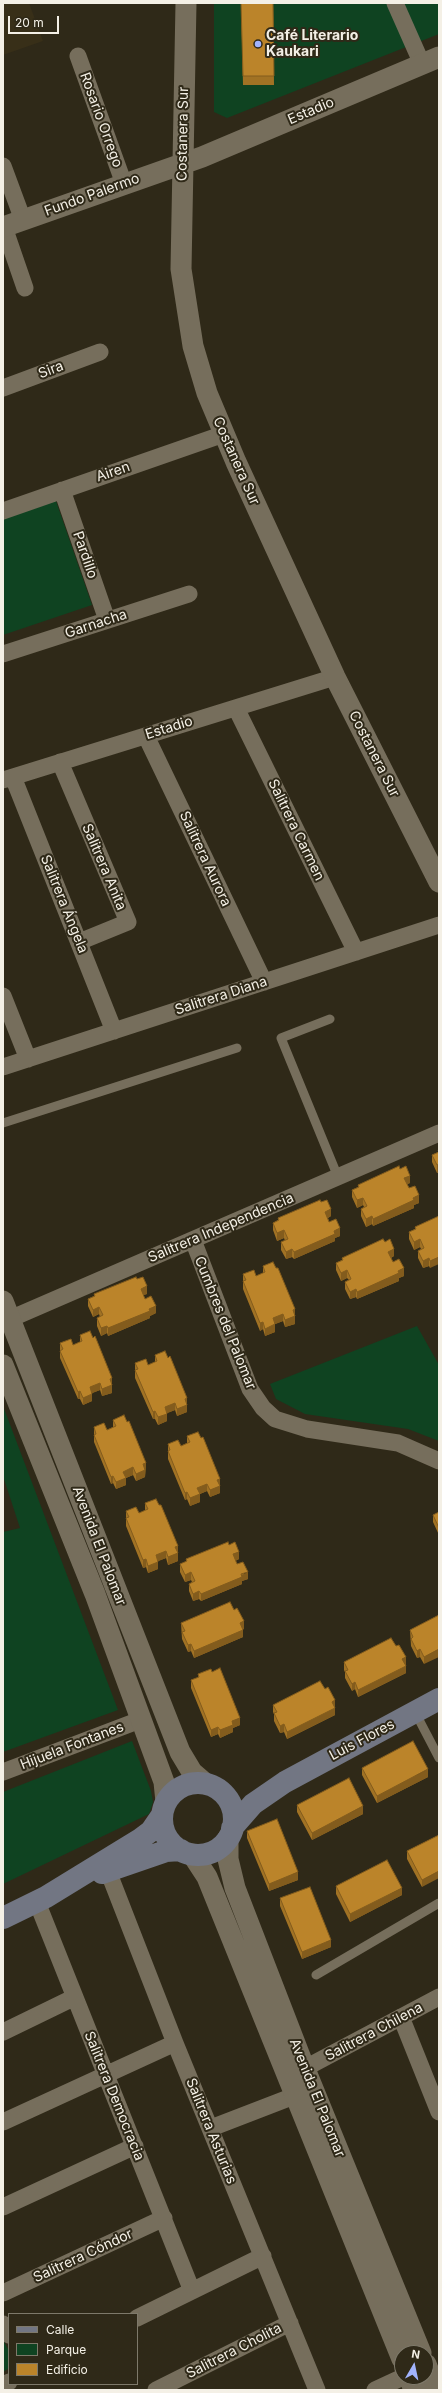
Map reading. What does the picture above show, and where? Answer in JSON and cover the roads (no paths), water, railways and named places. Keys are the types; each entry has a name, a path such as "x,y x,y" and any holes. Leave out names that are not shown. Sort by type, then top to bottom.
{"main road":[{"name":"Luis Flores","path":"230,1833 253,1804 285,1782 439,1699"},
{"name":"Luis Flores","path":"213,1788 235,1796 247,1794 285,1782"},
{"path":"3,1918 108,1871 166,1851 210,1852 220,1847 230,1833 233,1816 231,1806 213,1788 194,1783 183,1786 173,1793 150,1831 139,1840 42,1900"},
{"path":"164,1808 162,1826 167,1838 187,1852"}],"street":[{"name":"Costanera Sur","path":"186,3 181,269 184,301 193,346 207,393 224,434 335,677 439,882"},
{"path":"396,3 431,61"},
{"name":"Rosario Orrego","path":"78,56 124,184"},
{"name":"Estadio","path":"182,164 431,61"},
{"name":"Fundo Palermo","path":"10,225 182,164"},
{"path":"3,166 10,225 25,288"},
{"name":"Sira","path":"3,388 100,352"},
{"name":"Airen","path":"3,511 224,434"},
{"name":"Pardillo","path":"62,490 107,620"},
{"name":"Garnacha","path":"3,654 189,594"},
{"name":"Estadio","path":"8,778 335,677"},
{"name":"Salitrera Carmen","path":"236,708 356,952"},
{"name":"Salitrera Aurora","path":"146,736 264,982"},
{"name":"Salitrera Anita","path":"60,762 128,922 79,942"},
{"name":"Salitrera Ángela","path":"8,778 79,942 114,1031"},
{"name":"Salitrera Diana","path":"3,1067 439,925"},
{"path":"3,996 28,1059"},
{"name":"Salitrera Independencia","path":"5,1314 193,1240 439,1133"},
{"name":"Cumbres del Palomar","path":"193,1240 250,1389 267,1412 275,1419 307,1429 398,1443 439,1461"},
{"name":"Avenida El Palomar","path":"5,1314 180,1752 192,1772 213,1788"},
{"name":"Avenida El Palomar","path":"3,1365 95,1594 164,1782 164,1808"},
{"name":"Hijuela Fontanes","path":"3,1772 140,1720"},
{"name":"Avenida El Palomar","path":"230,1833 230,1874 295,2081 397,2345"},
{"name":"Avenida El Palomar","path":"187,1852 207,1877 295,2081 417,2345"},
{"name":"Salitrera Asturias","path":"108,1871 175,2043 317,2390"},
{"name":"Salitrera Democracia","path":"42,1900 73,1998 135,2146 192,2291"},
{"name":"Salitrera Chilena","path":"211,2128 295,2081 401,2017 439,1997"},
{"path":"3,2032 73,1998"},
{"path":"401,2017 439,2112"},
{"path":"3,2122 175,2043"},
{"path":"3,2207 135,2146"},
{"name":"Salitrera Cóndor","path":"3,2293 164,2218"},
{"path":"138,2318 263,2256"},
{"name":"Salitrera Cholita","path":"156,2390 290,2323"},
{"path":"3,2324 8,2334"},
{"path":"375,2390 394,2381"}],"lane":[{"path":"330,1019 281,1038 338,1177"},
{"path":"3,1123 237,1048"},
{"path":"415,1712 439,1758"},
{"path":"316,1975 439,1902"}],"place":[{"name":"Café Literario Kaukari","path":"258,44"}]}
